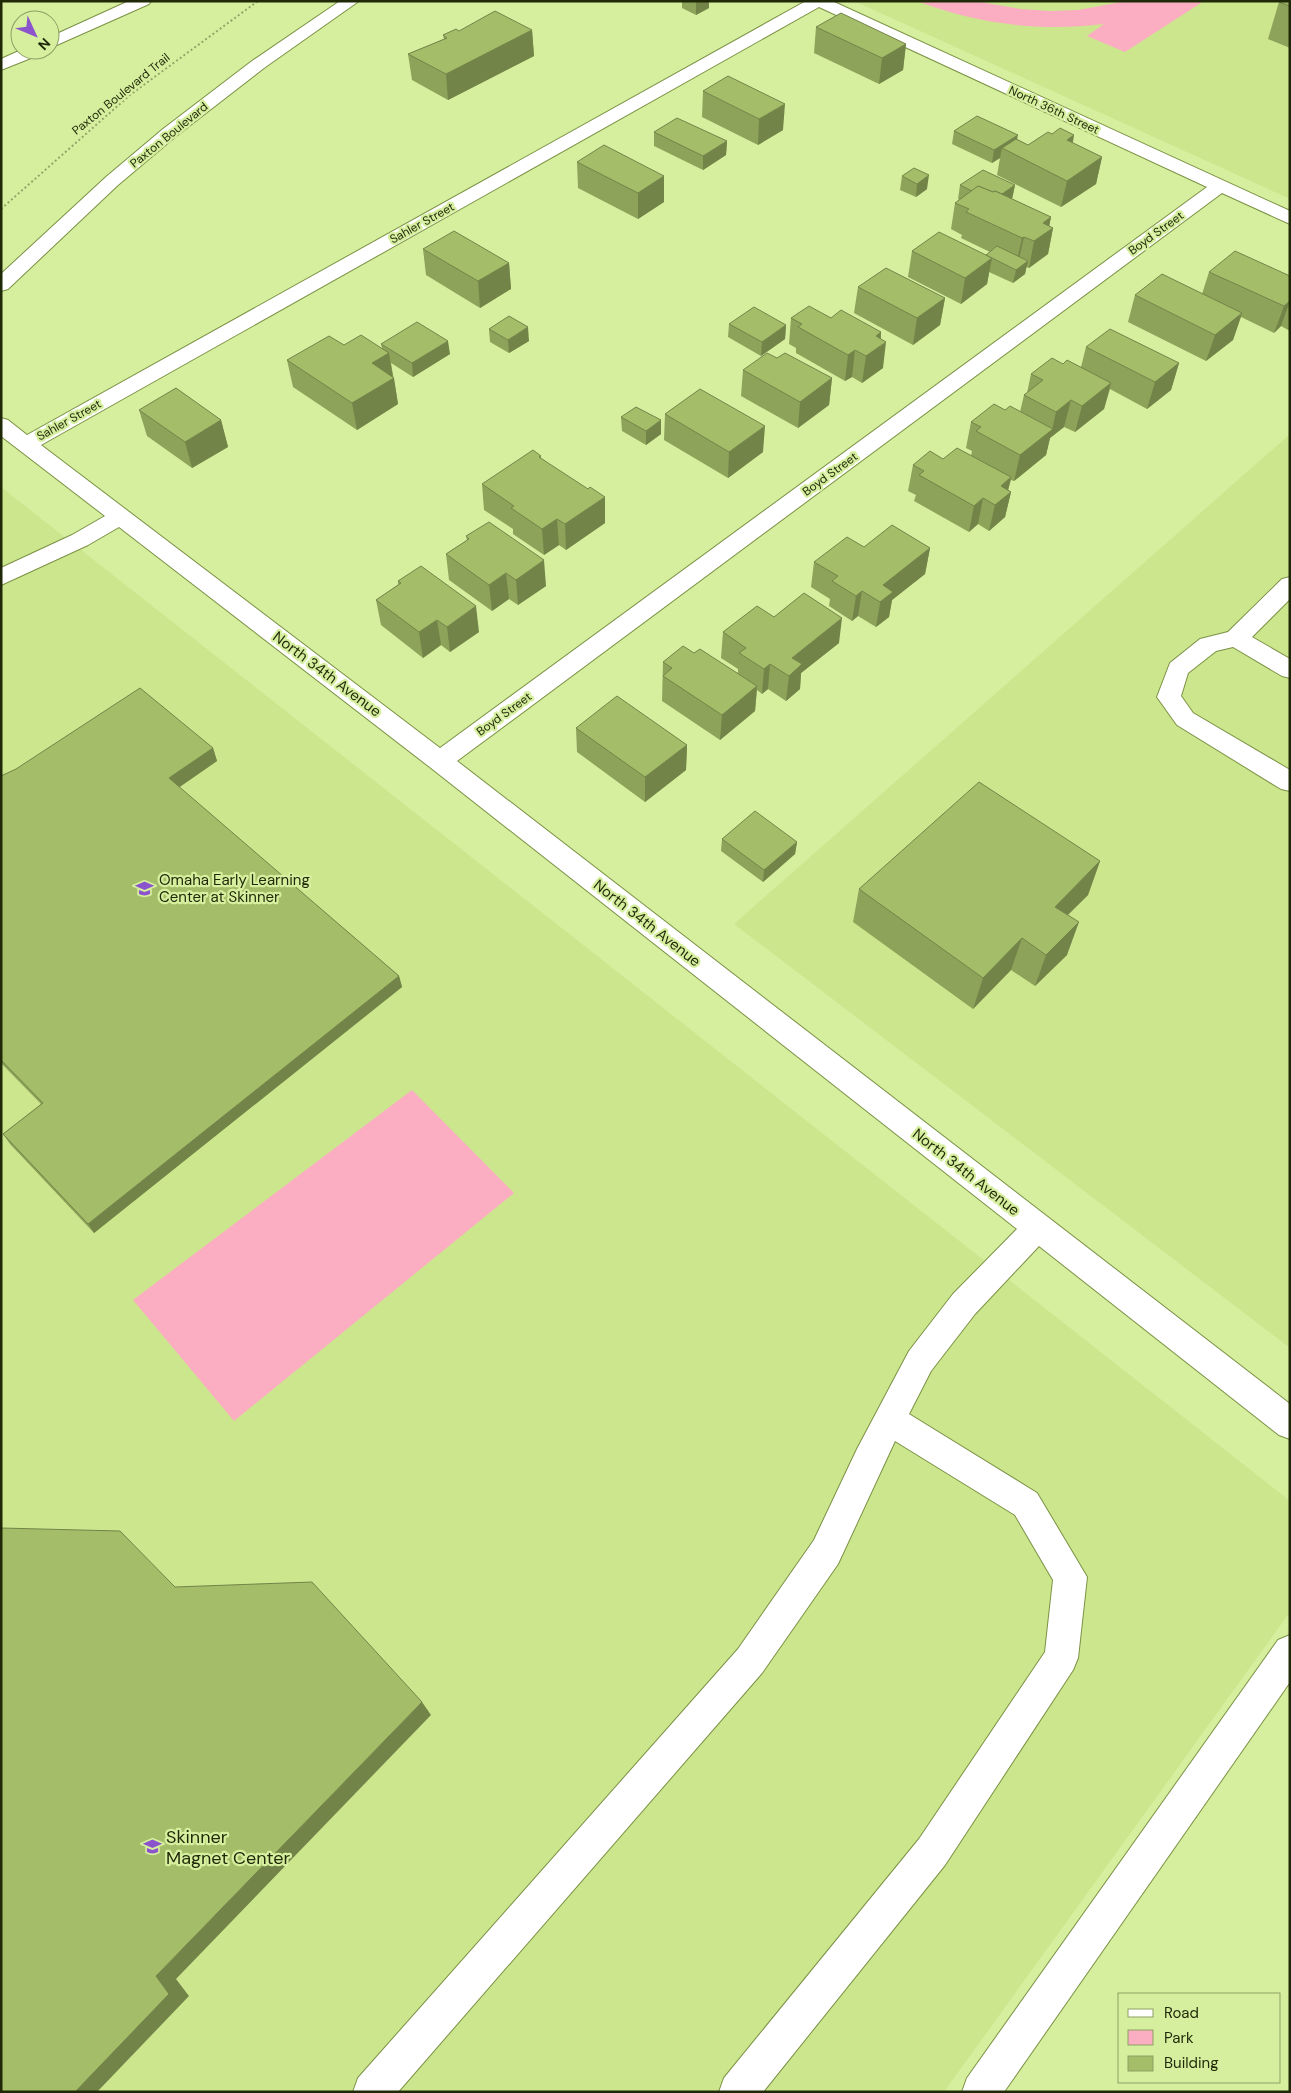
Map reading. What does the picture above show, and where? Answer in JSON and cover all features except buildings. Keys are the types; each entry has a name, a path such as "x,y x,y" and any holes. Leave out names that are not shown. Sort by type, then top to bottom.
{"street":[{"path":"60,38 143,1"},
{"name":"Paxton Boulevard","path":"1,285 112,182 189,118 262,63 351,1"},
{"name":"North 36th Street","path":"818,1 1290,218"},
{"name":"Sahler Street","path":"27,444 818,1"},
{"name":"Boyd Street","path":"440,761 1220,186"},
{"name":"North 34th Avenue","path":"1,425 440,761 1290,1424"},
{"path":"1,577 80,540 121,516"},
{"path":"1290,585 1236,638 1208,645 1178,669 1169,697 1185,719 1290,782"},
{"path":"1236,638 1290,670"},
{"path":"384,2087 750,1661 826,1552 868,1460 920,1361 964,1304 1037,1228"},
{"path":"738,2092 932,1852 1061,1658 1070,1577 1026,1504 890,1419"},
{"path":"981,2092 1290,1652"}],"path":[{"name":"Paxton Boulevard Trail","path":"1,209 130,95 258,1"}],"shaded area":[{"path":"854,1 1290,1 1290,199"},
{"path":"1290,434 1290,1348 734,924"},
{"path":"1,487 1290,1501 1290,1612 944,2092 1,2092"}],"green space":[{"path":"917,1 975,1 1021,9 1050,11 1078,10 1127,1 1204,1 1125,52 1087,36 1104,24 1056,27 1009,24 962,15"},
{"path":"412,1090 514,1193 234,1421 133,1300"}],"place":[{"name":"Omaha Early Learning Center at Skinner","path":"145,889"},
{"name":"Skinner Magnet Center","path":"152,1847"}]}
